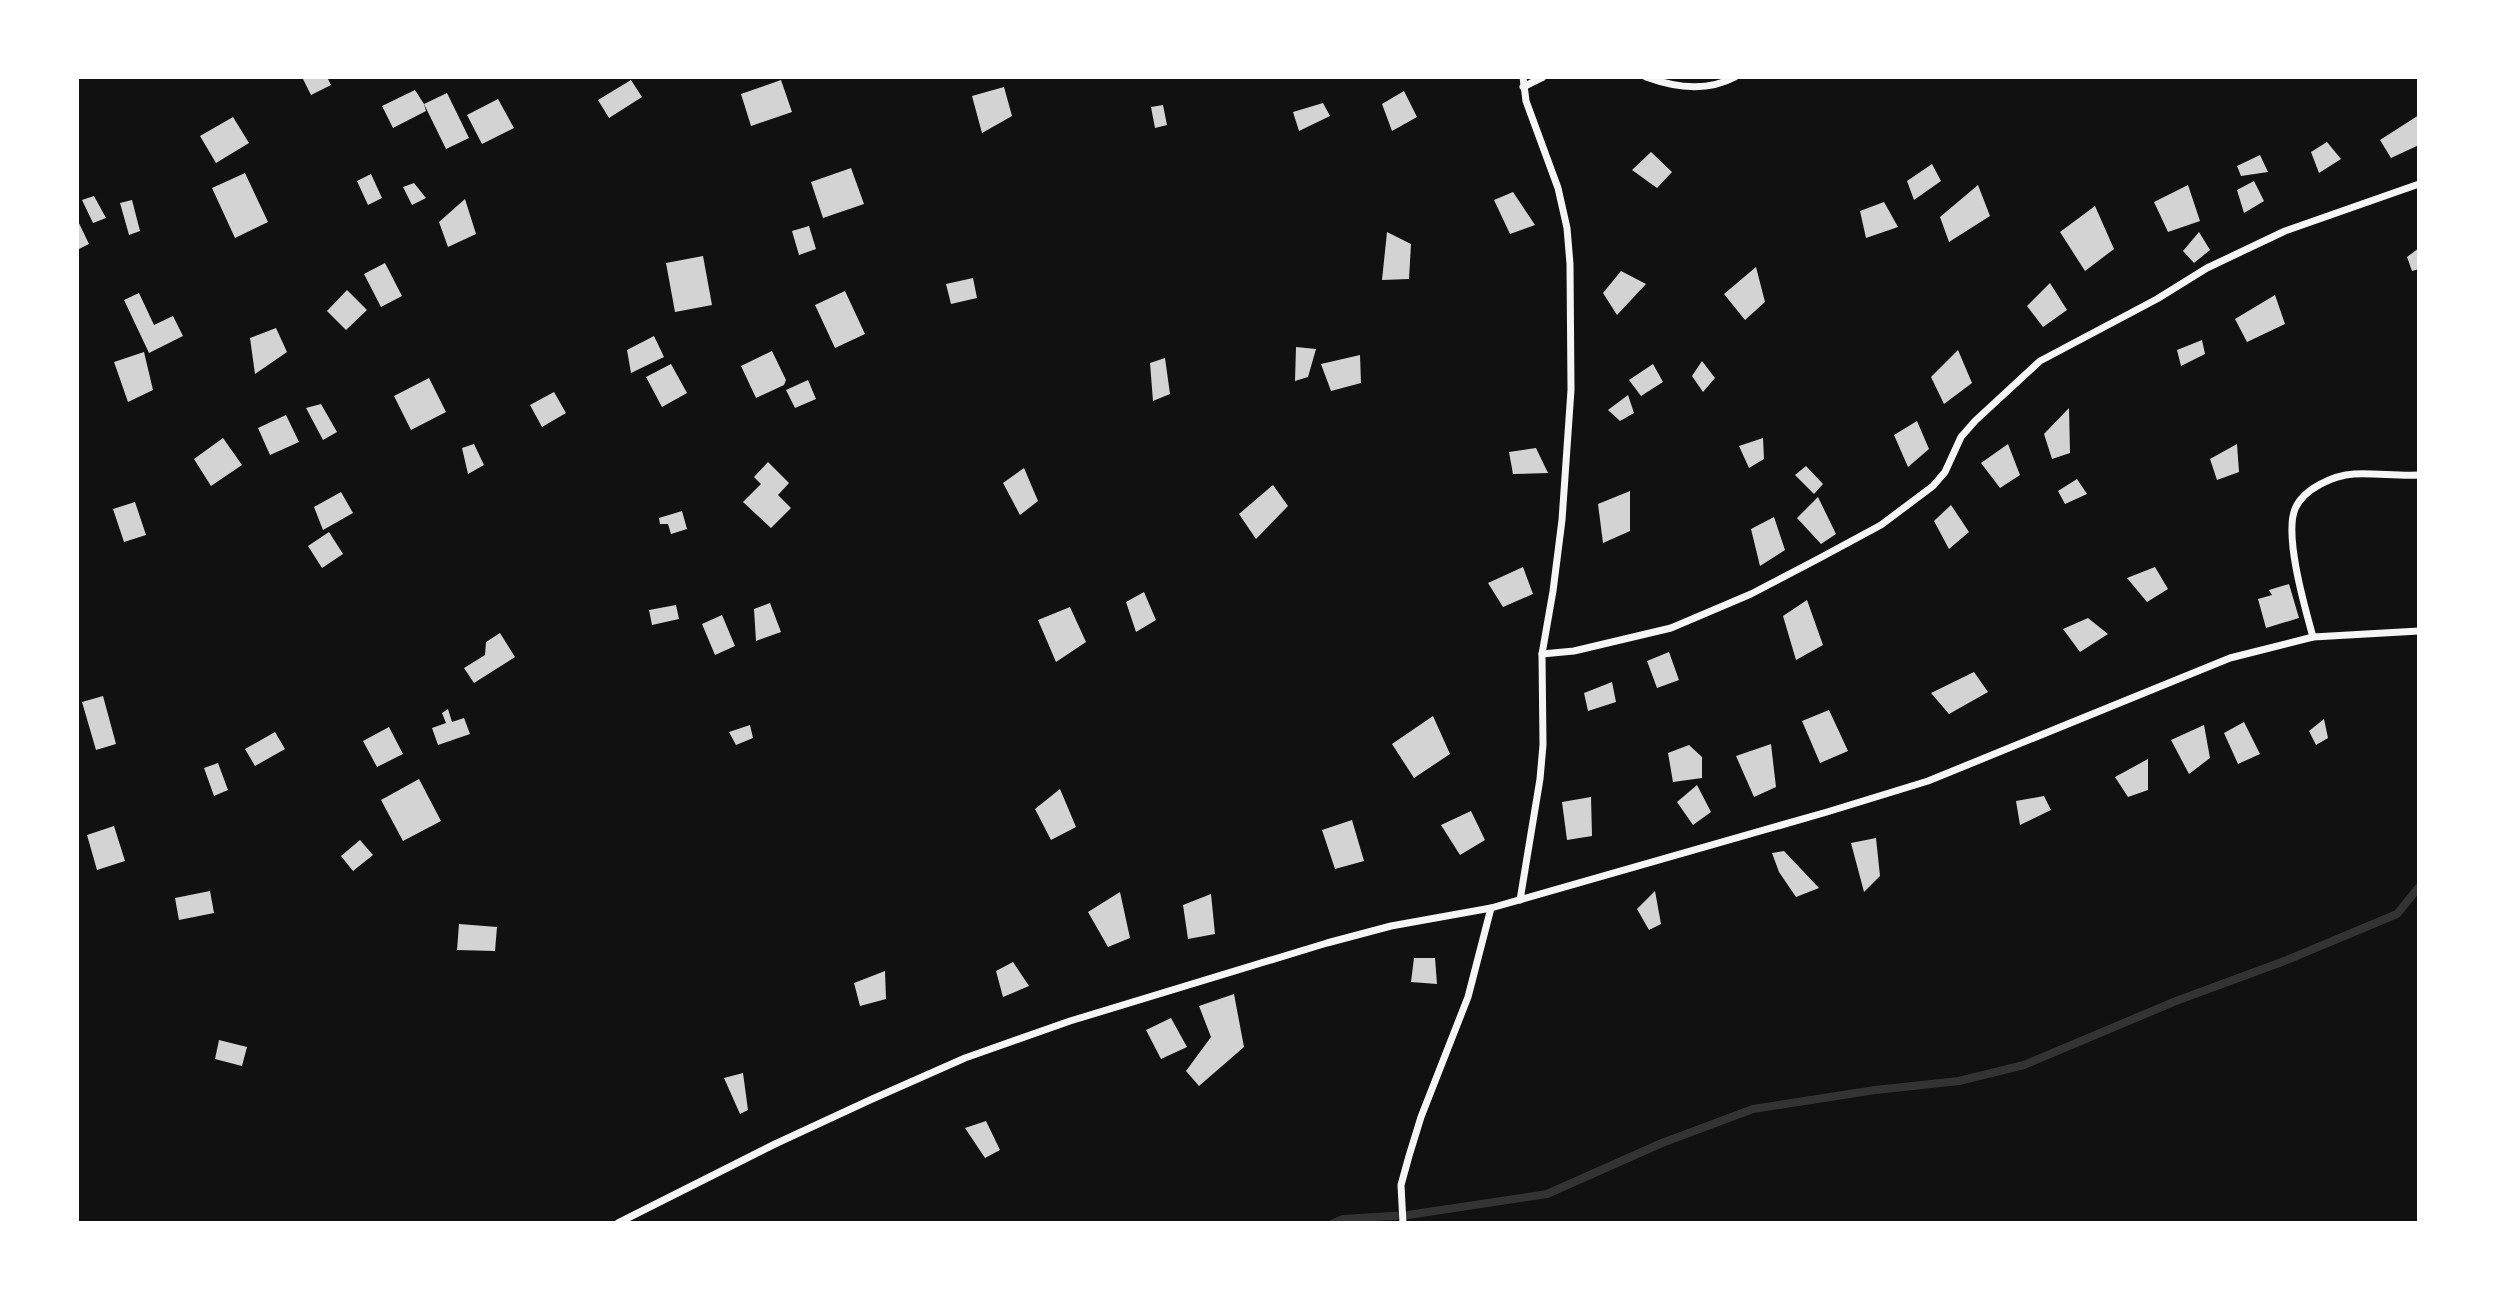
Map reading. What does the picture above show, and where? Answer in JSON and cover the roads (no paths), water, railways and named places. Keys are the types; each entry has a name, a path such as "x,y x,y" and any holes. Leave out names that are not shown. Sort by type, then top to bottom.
{"street":[{"path":"1520,900 1540,779 1542,654 1553,591 1567,463 1571,390 1570,264 1567,228 1558,188 1523,87 1523,77"},
{"path":"1523,87 1544,77"},
{"path":"1646,77 1688,87 1710,87 1735,77"},
{"path":"1542,654 1574,650 1671,628 1751,594 1881,525 1933,486 1945,472 1961,437 2040,361 2157,299 2207,268 2284,231 2419,184"},
{"path":"2313,637 2293,546 2295,507 2309,492 2325,481 2353,474 2419,475"},
{"path":"618,1223 775,1144 965,1058 1070,1021 1327,943 1391,926 1492,908 1928,781 2230,658 2313,637 2419,631"},
{"path":"1403,1223 1401,1185 1421,1117 1468,997 1492,908"}],"waterway":[{"path":"1334,1223 1343,1219 1408,1215 1547,1194 1662,1143 1753,1109 1875,1090 1959,1081 2024,1065 2176,1001 2287,960 2397,914 2419,887"}]}
